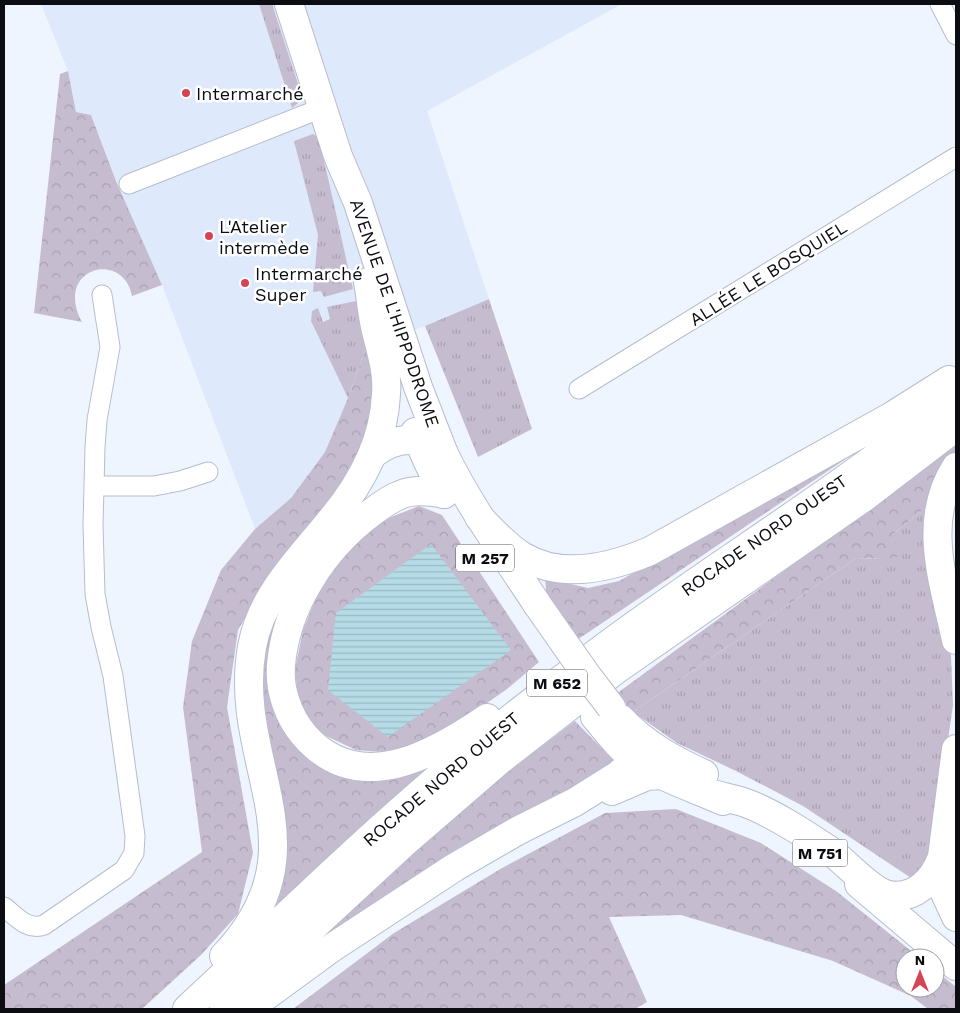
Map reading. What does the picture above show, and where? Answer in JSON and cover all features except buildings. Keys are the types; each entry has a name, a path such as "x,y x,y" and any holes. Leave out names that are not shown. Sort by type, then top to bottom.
{"main road":[{"name":"M 257","path":"289,4 338,156"},
{"name":"AVENUE DE L'HIPPODROME","path":"338,156 368,282 418,440 457,517 532,613 603,712 614,740 634,758 661,775 748,812 782,829 820,853 956,966"},
{"name":"AVENUE DE L'HIPPODROME","path":"338,156 358,203 418,387 444,454 458,483 532,613"},
{"path":"170,1009 230,949 248,926 263,900 271,873 273,836 270,807 250,712 248,681 252,643 259,620 272,593 286,573 343,505 360,480 373,454 383,417 387,385 385,364 374,322 368,282"},
{"path":"479,517 514,550 531,561 542,565 577,570 618,563 658,546 899,412 956,376"},
{"name":"ROCADE NORD OUEST","path":"187,1009 424,790 488,737 594,654 814,502 900,439 956,394"},
{"name":"ROCADE NORD OUEST","path":"224,1009 410,837 500,760 617,670 863,498 956,427"},
{"path":"373,454 395,441 418,440 430,444 444,454"},
{"path":"956,467 941,499 937,534 940,564 956,640"},
{"path":"444,494 429,491 409,492 400,494 380,506 352,528 338,542 308,585 286,637 281,676 282,688 289,711 295,723 308,740 328,755 348,764 381,766 408,761 422,756 458,737 524,694 594,654"},
{"name":"AVENUE DE L'HIPPODROME","path":"603,712 671,758 755,796 806,822 840,845 956,942"},
{"path":"248,1009 333,947 455,867 519,830 575,802 618,775 630,765 636,753 632,730"},
{"path":"956,749 942,857 944,891 956,917"},
{"path":"575,802 605,794 647,776 661,775"},
{"path":"702,791 744,802 770,815 831,852 880,892 888,895 908,895 926,884 938,868 942,857"}],"street":[{"path":"940,4 956,35"},
{"path":"129,184 322,108"},
{"name":"ALLÉE LE BOSQUIEL","path":"579,389 956,157"},
{"path":"4,907 28,926 36,927 47,923 119,874 129,864 134,853 135,836 113,676 97,606 93,525 95,447 110,346 102,295"},
{"path":"94,486 154,486 208,472"}],"shaded area":[{"path":"41,4 622,4 427,111 489,299 425,326 366,347 348,398 325,452 291,498 255,529 162,285 116,181 91,115 76,112 68,71"},
{"path":"431,544 511,650 388,737 328,690 336,613"}],"green space":[{"path":"259,4 272,4 303,99 292,108"},
{"path":"68,71 76,112 91,115 116,181 162,285 132,296 126,281 116,273 105,269 93,271 83,278 76,289 75,303 82,322 34,313 60,74"},
{"path":"313,134 318,137 353,289 324,297 321,291 313,292 318,235 294,141"},
{"path":"489,299 532,429 478,457 425,326"},
{"path":"356,301 366,347 348,398 311,321 312,311 318,308 323,322 330,319 327,307"},
{"path":"366,347 375,378 364,450 349,477 271,572 238,630 227,707 253,853 238,914 201,955 142,1009 4,1009 4,985 202,852 183,707 192,641 221,570 255,529 291,498 325,452 348,398"},
{"path":"911,415 577,640 547,600 545,578 588,588 619,581"},
{"path":"956,445 956,453 951,459 932,503 893,534 898,557 884,559 856,558 633,712 616,694"},
{"path":"932,503 928,548 951,656 953,705 929,872 914,880 803,806 677,743 633,712 856,558 884,559 893,534"},
{"path":"419,506 442,515 539,662 507,689 453,727 393,753 356,750 324,735 303,716 298,698 295,669 303,630 316,598 333,568 358,538 391,517"},
{"path":"289,586 274,693 338,770 431,764 268,914 255,708 268,625"},
{"path":"575,721 618,765 453,851 340,928 269,980 484,790"},
{"path":"676,809 761,843 836,891 907,948 895,948 895,989 833,961 681,915 609,917 647,1002 635,1009 293,1009 394,933 502,868 605,813"},
{"path":"945,978 956,987 956,1009 928,1009 914,998 945,998"}],"place":[{"name":"Intermarché","path":"186,93"},
{"name":"L'Atelier intermède","path":"209,236"},
{"name":"Intermarché Super","path":"245,283"}]}
